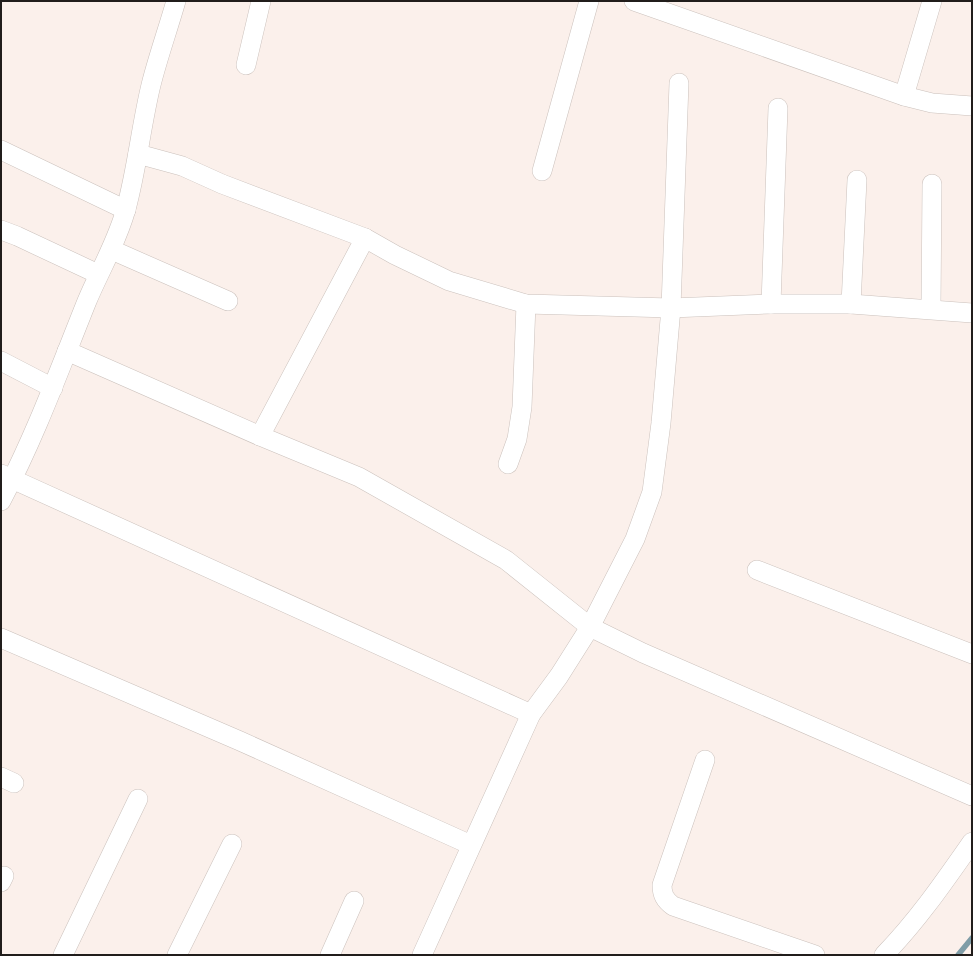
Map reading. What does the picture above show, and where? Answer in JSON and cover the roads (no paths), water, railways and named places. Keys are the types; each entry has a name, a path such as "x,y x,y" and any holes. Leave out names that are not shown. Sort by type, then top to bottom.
{"street":[{"path":"1,501 7,476 53,388 98,274 112,250 126,210 151,85 176,1"},
{"path":"246,65 262,1"},
{"path":"542,171 589,1"},
{"path":"634,1 904,96 932,103 972,106"},
{"path":"904,96 932,1"},
{"path":"422,955 531,714 559,676 590,627 635,540 652,492 661,423 671,308 680,83"},
{"path":"771,304 778,108"},
{"path":"1,150 126,210"},
{"path":"138,154 182,166 222,184 365,238 395,255 449,281 526,304 671,308 771,304 851,304 972,313"},
{"path":"851,304 857,180"},
{"path":"931,309 932,184"},
{"path":"1,230 98,274"},
{"path":"260,436 365,238"},
{"path":"112,250 228,301"},
{"path":"508,464 517,439 522,407 526,304"},
{"path":"67,352 260,436 359,477 506,560 590,627 644,653 972,796"},
{"path":"1,361 53,388"},
{"path":"7,476 531,714"},
{"path":"757,570 972,654"},
{"path":"1,638 240,741 471,845"},
{"path":"705,760 662,885 664,898 673,906 815,955"},
{"path":"63,955 138,799"},
{"path":"884,955 906,932 934,897 972,842"},
{"path":"177,955 232,844"},
{"path":"330,955 354,901"}],"waterway":[{"path":"958,955 972,938"}]}
